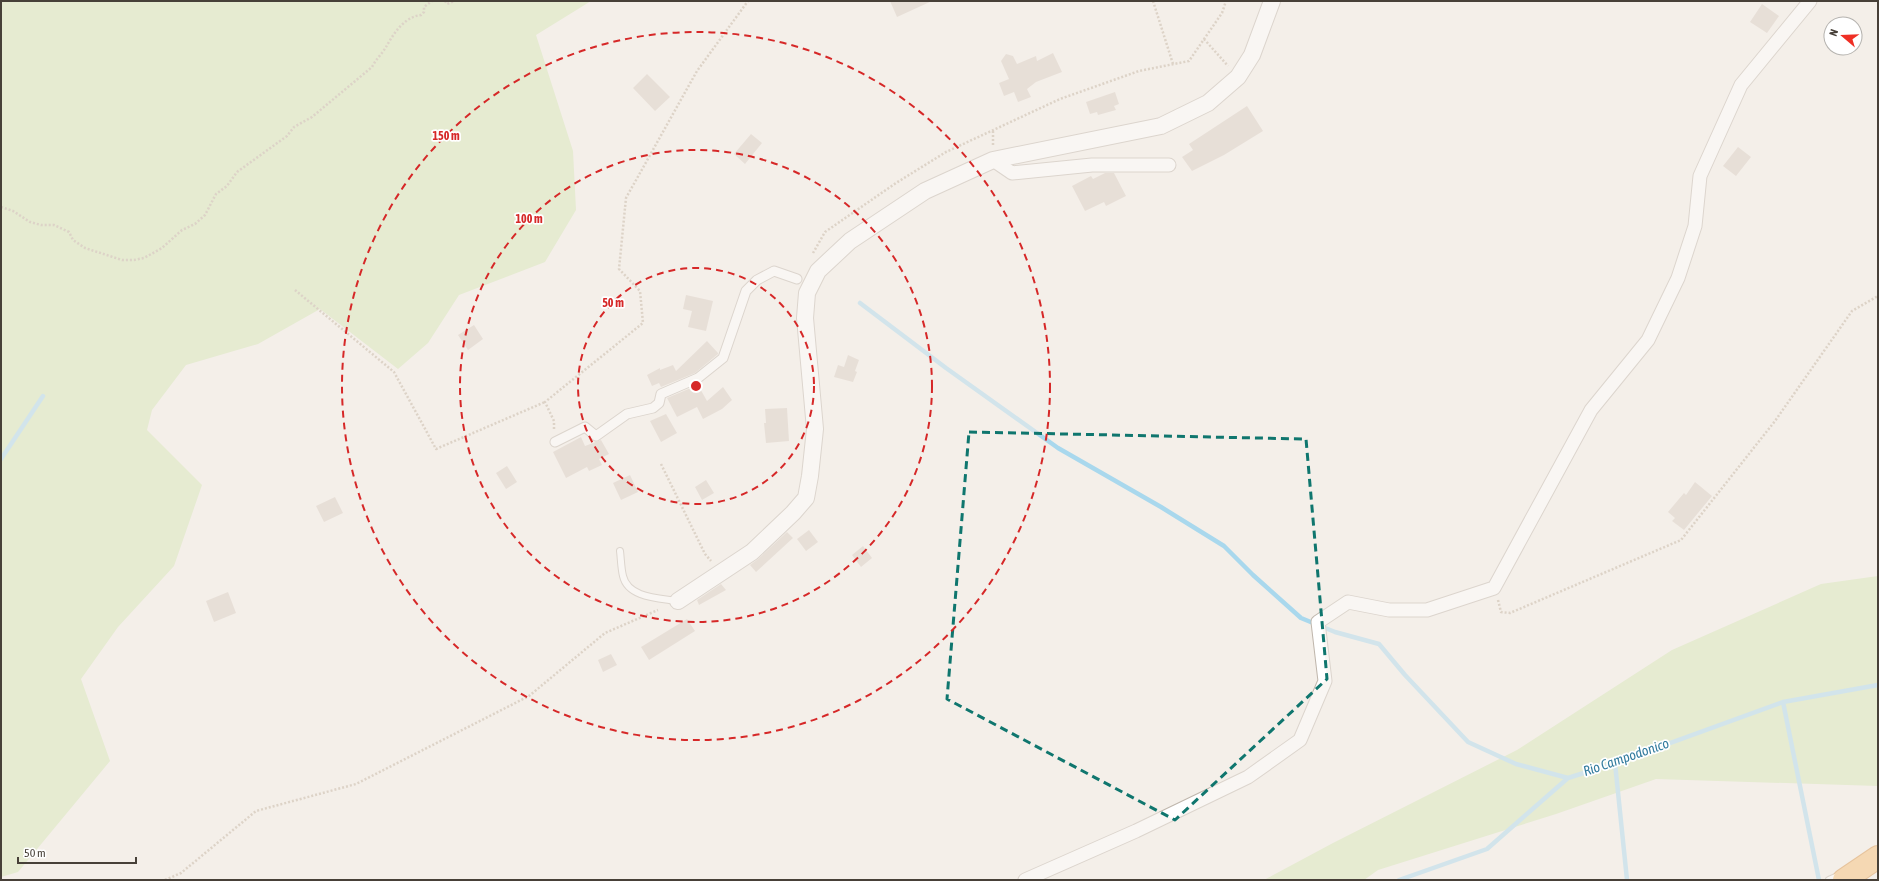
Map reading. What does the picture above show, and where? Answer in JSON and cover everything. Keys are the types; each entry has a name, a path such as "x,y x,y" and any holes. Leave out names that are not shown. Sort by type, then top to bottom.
{"highway":[{"path":"1844,880 1878,857"}],"street":[{"path":"678,601 752,552 793,513 806,498 815,429 805,318 807,293 818,271 850,241 890,213 925,191 993,160 1161,126 1208,103 1238,77 1252,56 1272,1"},
{"path":"1025,880 1136,831 1248,777 1300,740 1325,681 1318,622 1348,602 1389,610 1427,610 1494,588 1591,410 1648,340 1678,278 1695,226 1700,176 1741,85 1810,1"},
{"path":"993,160 1012,173 1092,165 1169,165"},
{"path":"555,442 585,427 596,436 627,414 654,408 659,403 661,394 698,378 723,358 746,291 757,280 774,270 797,279"}],"lane":[{"path":"620,551 623,577 627,585 635,592 645,596 678,601"},
{"path":"1829,880 1878,854"}],"path":[{"path":"1,207 35,224 54,225 69,232 73,240 85,248 122,260 144,258 162,248 182,230 195,224 205,214 216,194 227,186 238,172 287,136 294,127 312,117 372,67 378,56 386,48 391,37 406,22 415,16 421,15 424,12 424,7 432,1"},
{"path":"445,1 447,4 454,1"},
{"path":"295,290 394,372 436,449 545,402 643,322 640,291 619,269 626,198 697,71 748,1"},
{"path":"1153,1 1172,64"},
{"path":"797,279 825,232 896,182 946,152 1060,99 1139,71 1189,61 1222,13 1226,1"},
{"path":"1204,39 1238,77"},
{"path":"1494,588 1501,612 1510,613 1681,540 1776,421 1852,311 1878,296"},
{"path":"545,402 554,421 555,442"},
{"path":"661,464 705,554 719,573"},
{"path":"165,880 181,874 256,811 356,784 529,696 605,633 678,601"}],"highlighted area":[{"path":"969,432 1306,439 1327,679 1175,820 947,699"}],"green space":[{"path":"1,1 591,1 536,35 573,151 576,210 545,262 459,295 428,343 398,369 320,309 258,344 186,365 152,410 147,430 202,485 174,566 118,627 81,679 110,761 18,872 1,877"},
{"path":"1878,576 1878,786 1656,779 1556,814 1378,870 1364,880 1264,880 1333,843 1517,750 1672,650 1821,584"}],"building":[{"path":"890,1 932,1 897,17"},
{"path":"1762,4 1779,16 1767,33 1750,22"},
{"path":"1053,53 1062,72 1036,82 1027,89 1031,97 1018,102 1014,92 1004,96 999,83 1009,79 1001,61 1006,54 1013,56 1017,64 1036,56 1037,61"},
{"path":"647,74 670,97 655,111 633,88"},
{"path":"1115,92 1119,104 1114,106 1116,110 1098,115 1097,112 1090,114 1086,102"},
{"path":"1247,106 1263,131 1224,155 1192,171 1182,157 1193,150 1189,144"},
{"path":"751,134 762,143 745,164 734,154"},
{"path":"1738,147 1751,157 1736,176 1723,166"},
{"path":"1105,173 1114,173 1126,196 1106,206 1104,202 1085,211 1072,186 1091,176 1093,179"},
{"path":"686,295 713,301 706,331 688,327 692,311 683,309"},
{"path":"474,325 483,339 468,350 458,335"},
{"path":"707,341 718,354 695,373 661,387 659,383 652,386 647,375 660,368 660,370 673,365 676,371"},
{"path":"848,355 859,360 855,371 857,372 853,382 834,377 838,365 844,367"},
{"path":"698,385 707,401 723,387 732,400 722,409 703,419 697,407 677,417 667,398"},
{"path":"787,408 789,441 766,443 764,423 766,423 765,409"},
{"path":"666,414 677,433 661,442 650,421"},
{"path":"581,437 585,446 601,440 609,454 599,459 602,465 589,471 587,467 566,478 553,452"},
{"path":"507,466 517,482 506,489 496,473"},
{"path":"630,475 638,492 621,500 613,483"},
{"path":"706,480 714,493 702,500 695,487"},
{"path":"1695,482 1712,496 1684,530 1672,521 1675,518 1668,512 1684,493 1686,495"},
{"path":"335,497 343,513 324,522 316,506"},
{"path":"809,530 818,542 806,551 797,539"},
{"path":"787,532 793,538 756,572 750,565"},
{"path":"863,546 872,558 861,567 852,555"},
{"path":"721,584 726,590 699,605 697,600"},
{"path":"228,592 236,613 214,622 206,601"},
{"path":"687,619 695,631 649,660 641,647"},
{"path":"611,654 617,665 603,672 598,660"}],"waterway":[{"path":"860,303 946,368 1058,448 1161,507 1224,546 1253,575 1301,618 1335,632 1379,644 1405,675 1468,742 1516,764 1568,778"},
{"path":"1,459 43,396"},
{"name":"Rio Campodonico","path":"1399,880 1487,849 1568,778 1615,763 1783,702 1878,685"},
{"path":"1783,702 1819,880"},
{"path":"1615,763 1627,880"}]}
